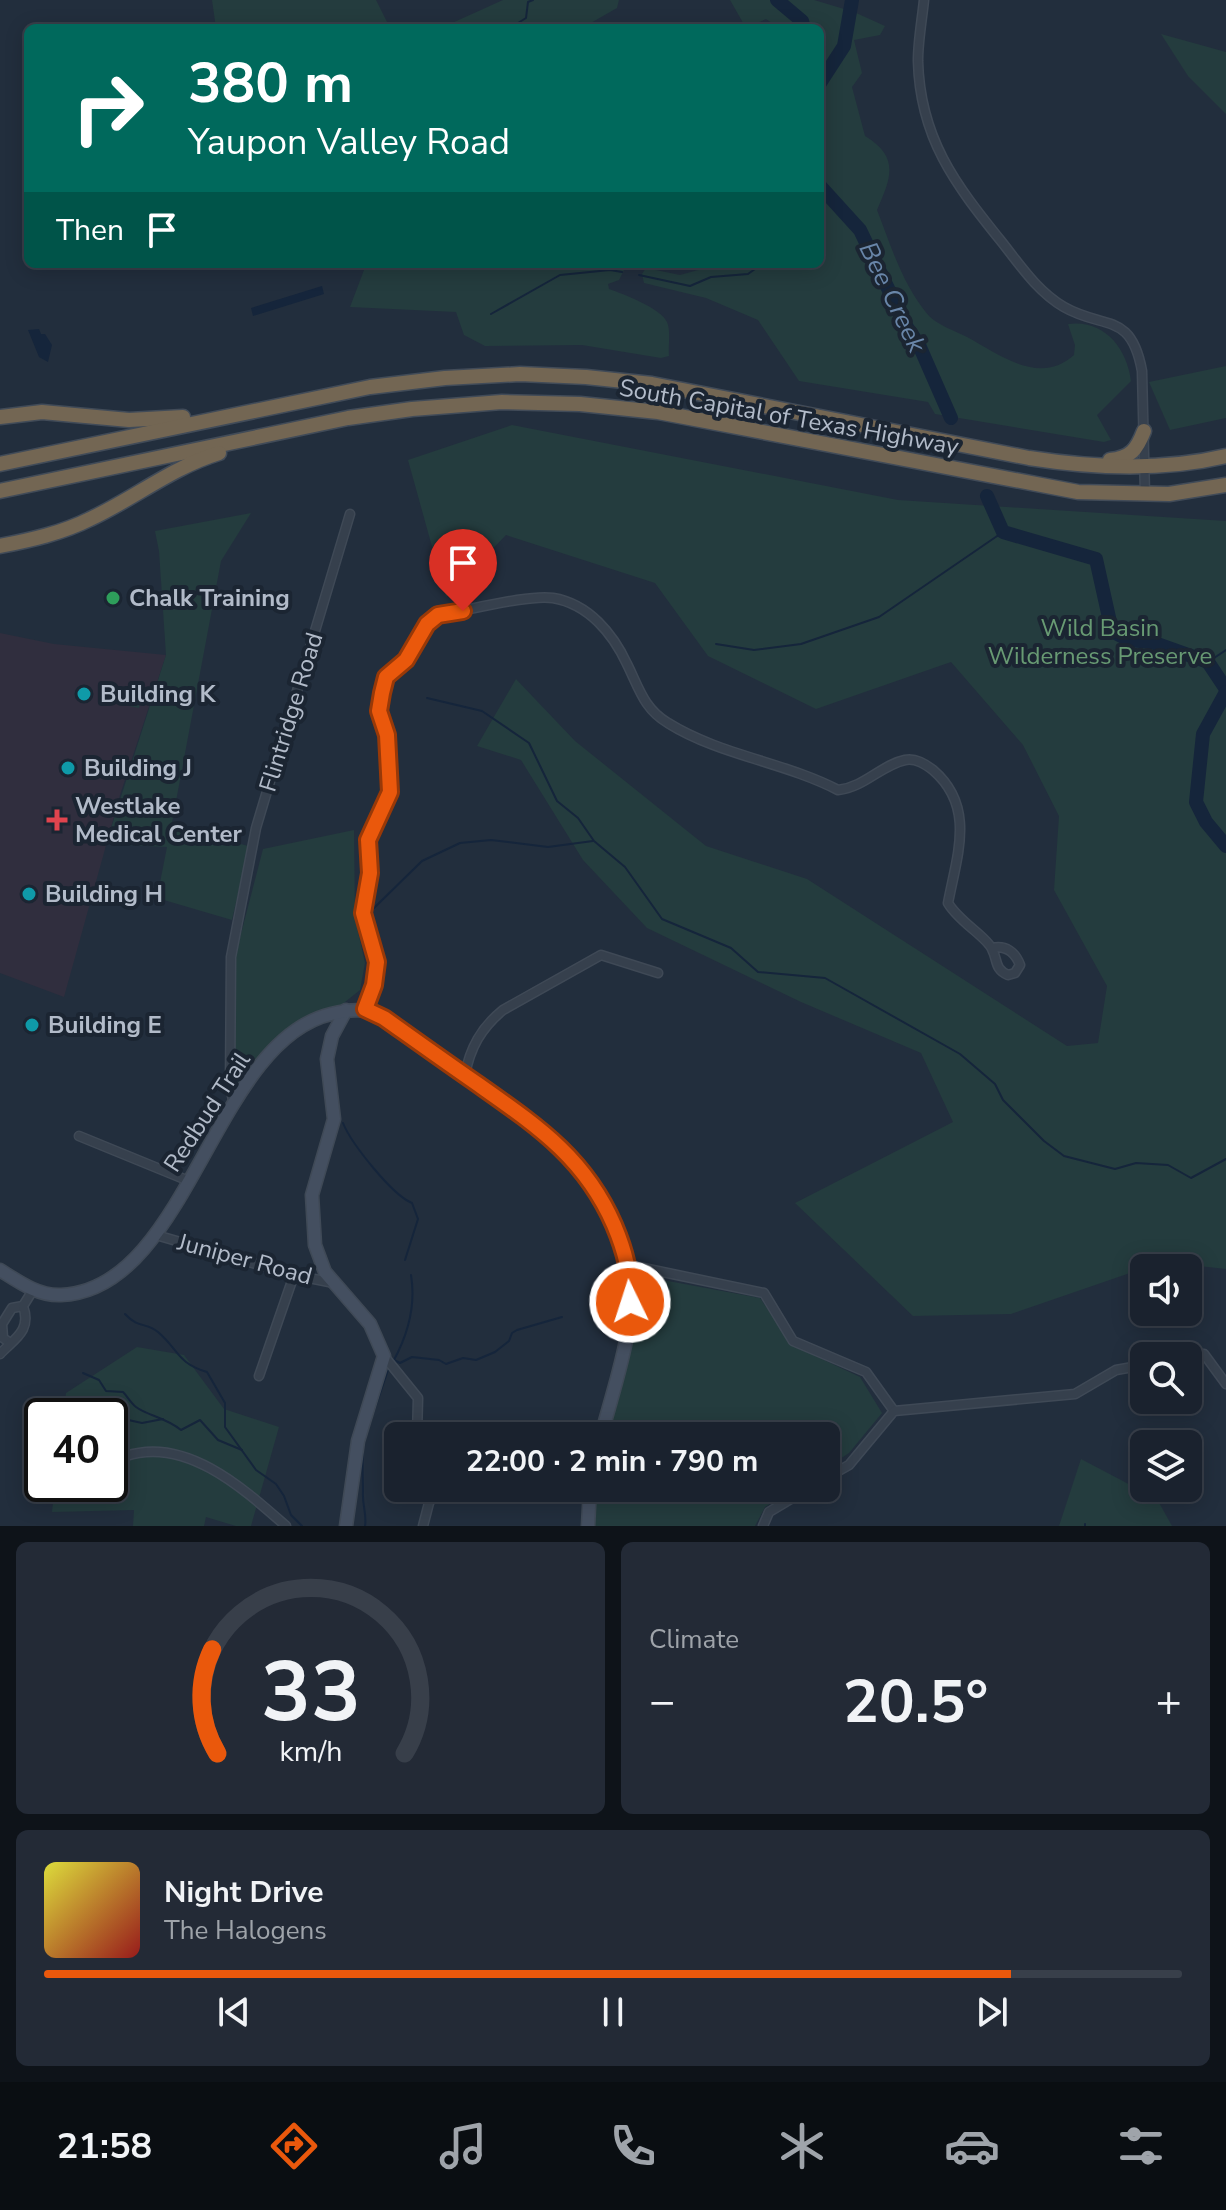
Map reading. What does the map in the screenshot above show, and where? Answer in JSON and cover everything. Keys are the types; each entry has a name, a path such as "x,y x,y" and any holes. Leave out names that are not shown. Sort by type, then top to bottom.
{"highway":[{"name":"South Capital of Texas Highway","path":"0,464 394,383 520,374 638,382 1078,465 1189,463 1226,456"},
{"name":"South Capital of Texas Highway","path":"0,491 322,423 398,410 502,402 594,405 671,415 1078,492 1169,494 1226,485"},
{"path":"671,415 726,417 741,412 747,402"},
{"path":"747,402 754,421 791,438"},
{"path":"0,415 64,413 141,421 282,404"},
{"path":"0,546 50,535 80,524 192,461 322,423"},
{"path":"1078,465 1130,455 1144,431"}],"street":[{"path":"924,0 918,58 920,84 929,126 942,158 975,211 1037,286 1064,307 1117,325 1132,339 1142,371 1145,495"},
{"name":"Flintridge Road","path":"234,1103 230,1088 233,942 256,828 350,514"},
{"path":"604,1422 628,1324 631,1282 629,1265 596,1188 557,1143 533,1123 384,1018 365,1009 374,985 377,962 363,913 370,873 368,840 390,792 387,735 379,711 386,677 406,660 427,624 438,615 536,598 553,598 576,606 596,618 615,640 649,710 685,732 815,778 838,790 861,784 902,760 914,759 927,765 953,792 961,832 948,903 956,915 992,948"},
{"path":"465,1075 471,1050 488,1022 503,1010 601,955 658,973"},
{"name":"Redbud Trail","path":"0,1270 33,1290 61,1295 92,1287 130,1263 156,1235 234,1103 282,1041 316,1018 346,1010 365,1009"},
{"path":"346,1010 332,1036 327,1059 334,1119 312,1195 315,1245 325,1272 370,1324 384,1356 418,1398 417,1422"},
{"path":"316,1018 328,1024 332,1036"},
{"path":"79,1136 189,1181"},
{"name":"Juniper Road","path":"156,1235 294,1275 334,1283"},
{"path":"629,1265 764,1293 793,1341 866,1372 894,1411"},
{"path":"259,1376 294,1275"},
{"path":"0,1354 9,1342 20,1337 24,1331 26,1317 23,1306 33,1290"},
{"path":"9,1342 3,1338 2,1324 12,1308 23,1306"},
{"path":"1202,1354 1226,1384"},
{"path":"346,1526 358,1441 384,1356"},
{"path":"840,1470 849,1465 894,1411 1075,1394 1116,1370 1130,1368"},
{"path":"128,1456 153,1450 177,1454 227,1478 286,1526"},
{"path":"423,1526 430,1502"},
{"path":"588,1526 589,1502"},
{"path":"763,1526 769,1512 786,1502"}],"shaded area":[{"name":"Westlake Medical Center","path":"0,633 54,644 166,655 120,795 64,997 0,973"}],"green space":[{"path":"212,0 376,0 388,24 215,24"},
{"path":"503,0 619,0 617,8 589,24 450,24"},
{"path":"730,0 814,0 854,12 885,26 880,35 854,40 862,73 852,87 865,136 884,152 888,160 889,178 877,210 912,292 937,322 1006,359 1034,368 1061,364 1074,355 1075,345 1068,324 1092,326 1103,331 1125,357 1131,381 1097,415 1111,440 1104,442 935,414 928,402 799,381 758,320 706,298 644,283 642,274 646,268 680,275 705,268 824,268 824,24 773,24 766,19 755,24 744,24"},
{"path":"1161,34 1226,52 1226,114 1188,76"},
{"path":"625,268 619,280 608,284 609,289 641,302 663,317 669,330 669,356 661,358 582,345 485,346 464,335 456,312 350,307 364,270"},
{"path":"1226,366 1226,418 1170,430 1149,382"},
{"name":"Wild Basin Wilderness Preserve","path":"512,425 898,500 1226,521 1226,1269 1202,1266 1202,1254 1130,1254 1130,1273 1011,1314 913,1316 795,1203 953,1122 921,1053 801,1002 647,928 583,860 521,760 477,746 516,679 575,741 706,846 807,879 1067,1046 1098,1043 1107,986 1054,890 1059,816 1023,745 951,662 816,709 708,656 655,583 506,535 446,597 408,460"},
{"path":"251,513 221,561 171,828 249,846 232,920 157,898 167,847 106,844 166,655 155,531"},
{"path":"122,689 142,693 139,708 119,704"},
{"path":"354,830 355,918 365,963 360,990 340,1006 302,1020 282,1036 241,1087 236,1088 233,1064 236,953 263,849"},
{"path":"641,1276 760,1298 792,1345 860,1377 882,1413 849,1453 840,1459 840,1422 610,1422 625,1365"},
{"path":"137,1347 184,1355 224,1409 279,1427 251,1526 236,1526 206,1517 204,1526 133,1526 134,1510 52,1512 53,1502 128,1502 128,1398 65,1398 66,1393"},
{"path":"1081,1459 1130,1485 1130,1502 1159,1502 1172,1526 1059,1526"},
{"path":"594,1502 773,1502 765,1507 755,1526 593,1526"}],"water":[{"path":"322,286 324,294 253,316 251,308"},
{"path":"39,329 52,345 48,362 39,357 28,330"}],"waterway":[{"path":"516,24 526,18 528,2 533,0"},
{"path":"777,0 803,24"},
{"name":"Bee Creek","path":"824,77 844,46 852,0"},
{"name":"Bee Creek","path":"824,190 860,230 906,326 919,345 951,418"},
{"path":"639,275 690,286 711,277 748,274 756,268"},
{"path":"491,314 560,275 610,270 622,272"},
{"name":"Bee Creek","path":"987,496 1003,532 1096,559 1112,631 1129,640 1152,642 1208,662 1226,689"},
{"path":"716,644 754,650 801,644 879,617 1003,532"},
{"path":"1211,665 1214,658 1226,650"},
{"name":"Bee Creek","path":"1226,692 1203,734 1196,802 1206,822 1226,846"},
{"path":"427,698 482,711 529,743 557,801 578,818 594,841 625,867 662,919 731,948 758,972 825,978 960,1054 995,1084 1003,1100 1044,1141 1064,1156 1115,1169 1136,1163 1168,1165 1191,1178 1226,1159"},
{"path":"374,908 422,861 460,843 491,840 548,847 593,841"},
{"path":"343,1123 373,1168 412,1203 418,1219 405,1260"},
{"path":"411,1275 410,1319 394,1360 400,1363 412,1357 439,1360 446,1364 463,1358 476,1360 495,1352 517,1330 562,1317"},
{"path":"125,1314 134,1322 158,1332 184,1360 207,1372 225,1403 225,1427 256,1470 276,1484 291,1515 302,1526"},
{"path":"365,1437 388,1370"},
{"path":"83,1373 99,1380 106,1391 123,1392 136,1407 181,1430 200,1420 218,1440 242,1450"},
{"path":"128,1420 142,1423 163,1419"},
{"path":"363,1451 365,1526"}],"place":[{"name":"Chalk Training","path":"113,598"},
{"name":"Building K","path":"84,694"},
{"name":"Building J","path":"68,768"},
{"name":"Westlake Medical Center","path":"57,820"},
{"name":"Building H","path":"29,894"},
{"name":"Building E","path":"32,1025"}],"route":[{"path":"463,611 438,615 427,624 406,660 386,677 382,693 379,711 387,735 390,792 368,840 370,873 363,913 376,952 377,972 365,1009 384,1018 533,1123 581,1168 596,1188 624,1248 631,1282 630,1302"}]}
